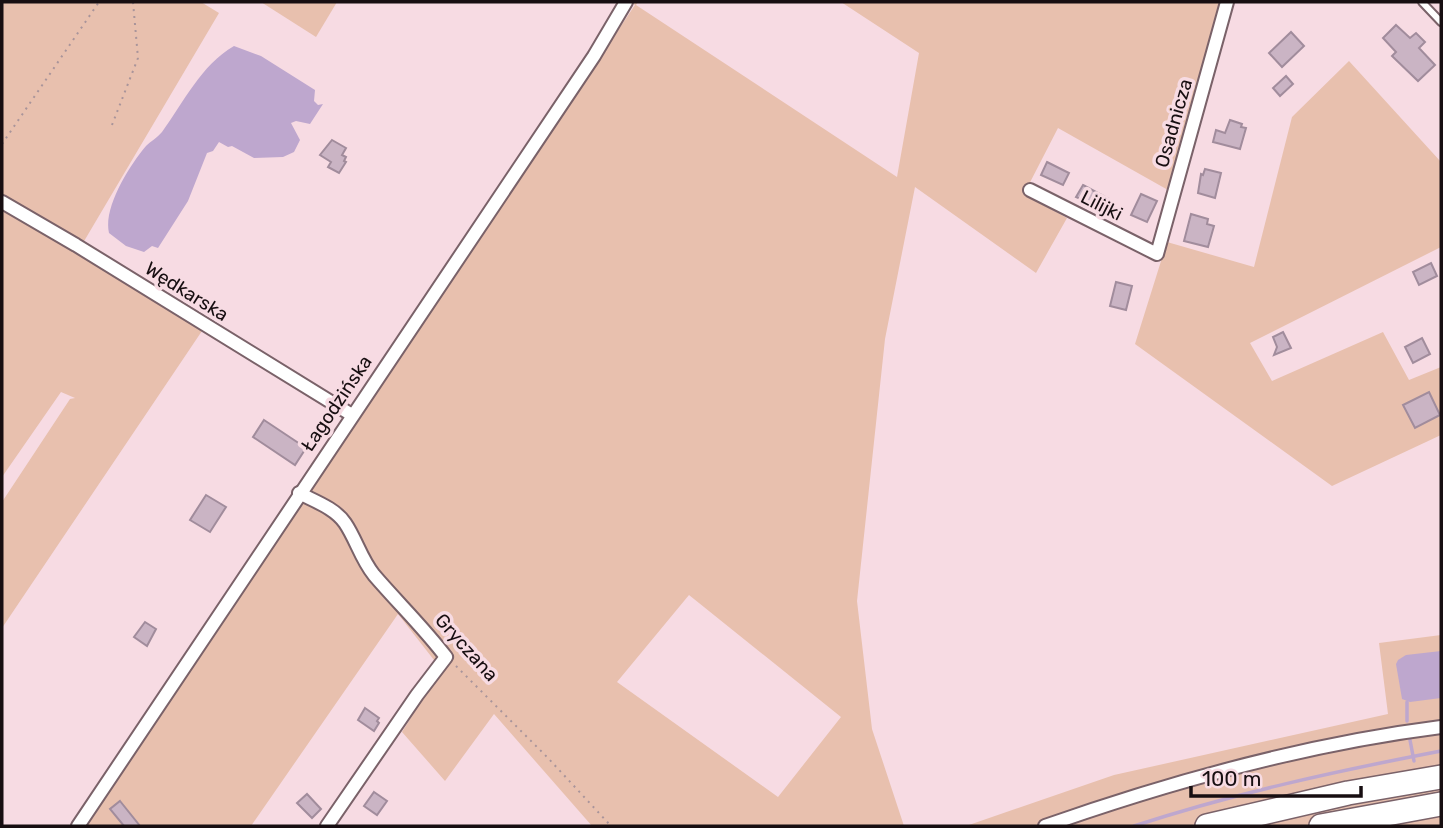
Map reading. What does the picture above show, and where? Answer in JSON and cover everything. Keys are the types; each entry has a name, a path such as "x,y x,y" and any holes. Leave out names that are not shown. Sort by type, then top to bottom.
{"highway":[{"path":"1207,826 1348,793 1441,777"},
{"path":"1321,826 1441,804"}],"street":[{"name":"Łagodzińska","path":"78,826 594,56 626,2"},
{"name":"Osadnicza","path":"1157,254 1227,2"},
{"name":"Lilijki","path":"1030,190 1157,254"},
{"name":"Wędkarska","path":"2,202 352,415"},
{"name":"Gryczana","path":"299,493 329,509 344,521 358,552 372,573 424,628 446,657"},
{"path":"327,826 446,657"},
{"path":"1045,826 1115,801 1264,761 1338,744 1441,727"}],"lane":[{"path":"1422,2 1441,22"}],"path":[{"path":"2,144 99,2"},
{"path":"112,125 138,58 133,2"},
{"name":"Gryczana","path":"446,657 548,758 611,826"}],"shaded area":[{"path":"2,2 201,2 219,13 80,248 206,325 2,628 2,502 70,399 75,398 61,392 2,477"},
{"path":"261,2 337,2 316,37"},
{"path":"631,2 638,2 636,5 897,177 919,53 841,2 1225,2 1168,190 1058,128 1024,194 1067,218 1036,273 915,187 885,339 857,601 872,729 904,826 592,826 494,714 445,781 402,732 441,669 398,614 251,826 87,826 309,490 635,5","holes":["689,595 841,717 778,797 617,682"]},
{"path":"234,46 261,56 315,90 314,101 318,105 323,104 310,124 296,121 291,123 300,140 294,152 283,157 254,158 219,142 213,151 207,153 188,201 158,248 152,246 144,252 126,246 109,233 108,223 114,200 125,176 146,146 162,132 212,63"},
{"path":"1349,61 1441,162 1441,247 1250,343 1272,381 1383,332 1409,380 1441,367 1441,435 1332,486 1135,344 1167,242 1254,267 1292,117"},
{"path":"1441,635 1441,826 966,826 1114,775 1388,714 1379,643"},
{"path":"1441,651 1441,698 1410,702 1402,699 1396,664 1398,660 1406,655"}],"building":[{"path":"1396,25 1410,38 1416,33 1425,42 1419,48 1435,65 1418,81 1392,56 1396,52 1383,38"},
{"path":"1291,32 1304,46 1282,67 1269,53"},
{"path":"1286,76 1293,84 1280,96 1273,88"},
{"path":"1230,120 1246,128 1240,149 1213,142 1216,130 1225,133"},
{"path":"332,140 346,148 342,155 346,157 346,162 339,173 328,167 331,162 320,155"},
{"path":"1047,162 1069,173 1063,185 1041,175"},
{"path":"1205,169 1221,173 1215,198 1198,193 1201,174 1203,175"},
{"path":"1083,185 1109,199 1104,209 1076,197"},
{"path":"1141,194 1157,201 1147,222 1131,215"},
{"path":"1191,214 1208,219 1207,224 1214,226 1208,247 1184,241"},
{"path":"1431,263 1437,276 1419,285 1413,272"},
{"path":"1116,282 1132,286 1126,310 1110,306"},
{"path":"1283,332 1291,348 1274,355 1277,347 1273,337"},
{"path":"1422,338 1430,354 1413,363 1405,347"},
{"path":"1429,392 1440,415 1415,428 1403,405"},
{"path":"264,420 306,448 295,465 253,437"},
{"path":"206,495 226,507 210,532 190,520"},
{"path":"145,622 156,629 147,646 134,637"},
{"path":"365,708 379,718 374,731 358,720"},
{"path":"374,792 387,801 377,815 364,806"},
{"path":"307,794 321,809 312,818 297,803"},
{"path":"120,801 140,826 124,826 110,809"}],"waterway":[{"path":"1407,702 1407,721"},
{"path":"1410,740 1414,761"},
{"path":"1134,826 1286,784 1441,751"}]}
